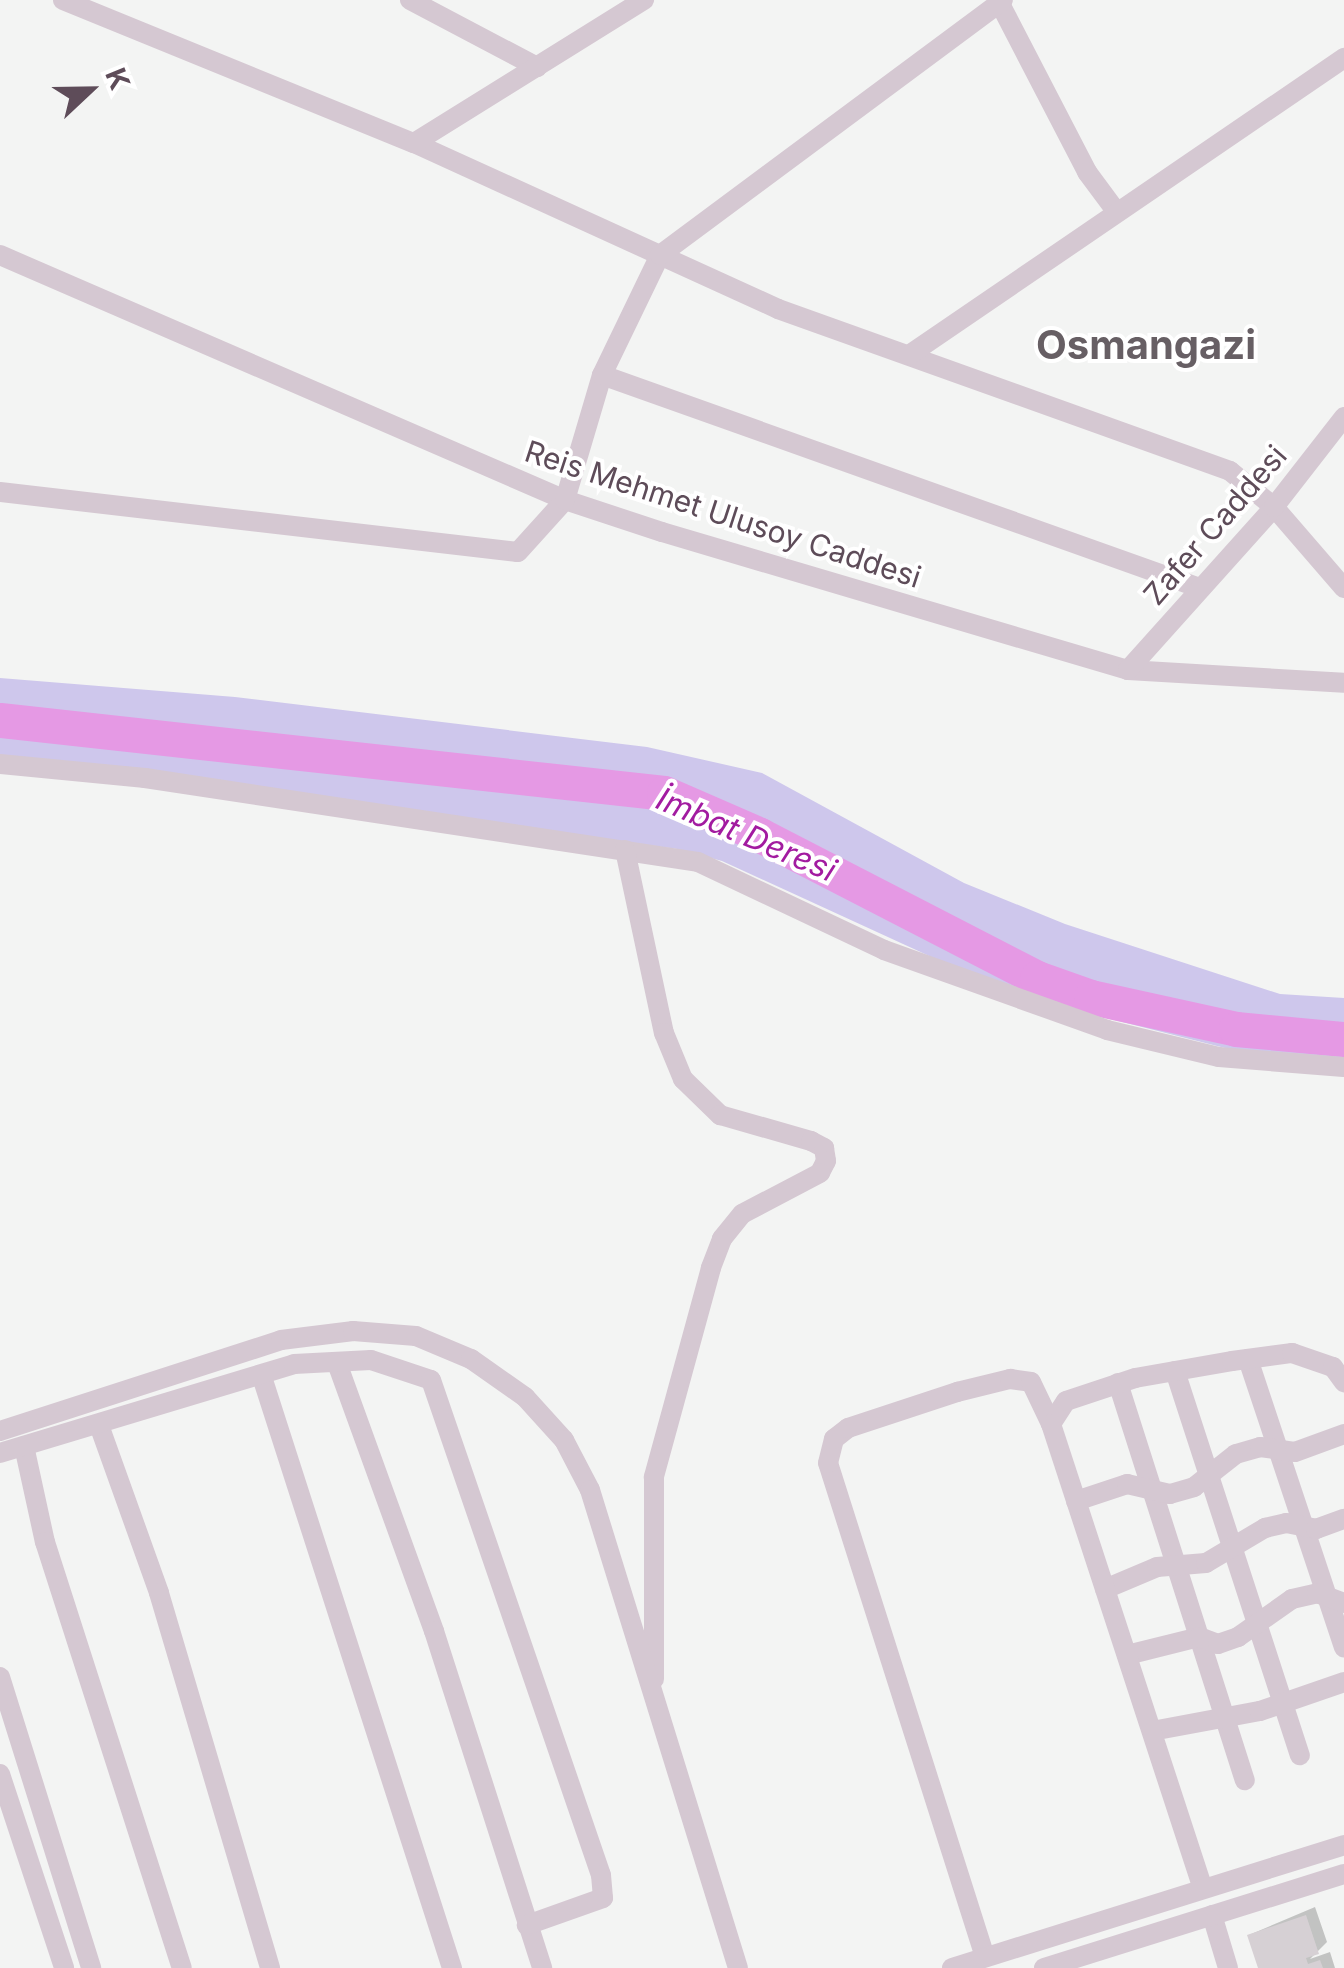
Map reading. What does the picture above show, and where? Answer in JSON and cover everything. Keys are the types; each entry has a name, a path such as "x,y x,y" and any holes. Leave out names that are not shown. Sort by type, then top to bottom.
{"street":[{"path":"63,0 414,143 778,309 1230,471 1274,507 1344,588"},
{"path":"410,0 537,67"},
{"path":"0,492 518,552 564,500 602,375 660,255 1000,1 1087,172 1116,211"},
{"path":"414,143 638,2"},
{"path":"909,355 1344,58"},
{"name":"Reis Mehmet Ulusoy Caddesi","path":"0,255 564,500 1128,670 1344,683"},
{"path":"602,375 1200,588"},
{"name":"Zafer Caddesi","path":"1128,670 1274,507 1344,417"},
{"path":"0,764 145,778 698,862 884,950 1107,1030 1219,1056 1344,1067"},
{"path":"626,850 664,1033 683,1079 720,1115 811,1142 824,1148 826,1161 820,1173 742,1214 722,1238 711,1268 654,1476 653,1696"},
{"path":"0,1432 282,1340 353,1331 416,1336 471,1360 525,1398 564,1440 590,1490 738,1968"},
{"path":"1051,1424 1066,1401 1118,1383 1248,1359 1292,1354 1333,1367 1344,1382"},
{"path":"1248,1359 1304,1526 1336,1600 1344,1647"},
{"path":"0,1454 294,1364 371,1360 431,1380 600,1875 602,1898 527,1925"},
{"path":"337,1363 434,1631 542,1968"},
{"path":"1176,1371 1300,1756"},
{"path":"262,1376 452,1968"},
{"path":"985,1957 828,1463 834,1440 848,1428 1010,1379 1031,1382 1051,1424 1202,1887 1195,1908 1212,1915"},
{"path":"1118,1383 1245,1780"},
{"path":"99,1424 159,1593 270,1968"},
{"path":"1076,1501 1127,1484 1170,1494 1209,1475 1236,1454 1295,1452 1344,1434"},
{"path":"24,1446 45,1542 182,1968"},
{"path":"1105,1589 1157,1567 1206,1563 1265,1528 1344,1519"},
{"path":"1126,1655 1199,1637 1218,1644 1292,1599 1336,1600"},
{"path":"0,1677 91,1968"},
{"path":"1152,1732 1282,1702 1344,1682"},
{"path":"0,1774 64,1968"},
{"path":"952,1968 1344,1845"},
{"path":"1044,1968 1344,1874"},
{"path":"1212,1915 1228,1968"}],"shaded area":[{"path":"0,678 235,697 647,747 762,773 964,883 1065,924 1280,994 1344,998 1344,1063 1229,1049 1012,994 722,861 677,849 0,755"}],"building":[{"path":"1306,1915 1319,1954 1306,1958 1308,1964 1320,1960 1323,1968 1258,1968 1247,1935"}],"waterway":[{"name":"İmbat Deresi","path":"0,720 664,793 760,835 1037,978 1091,997 1236,1029 1344,1039"}],"district":[{"name":"Osmangazi","path":"1146,345"}]}
